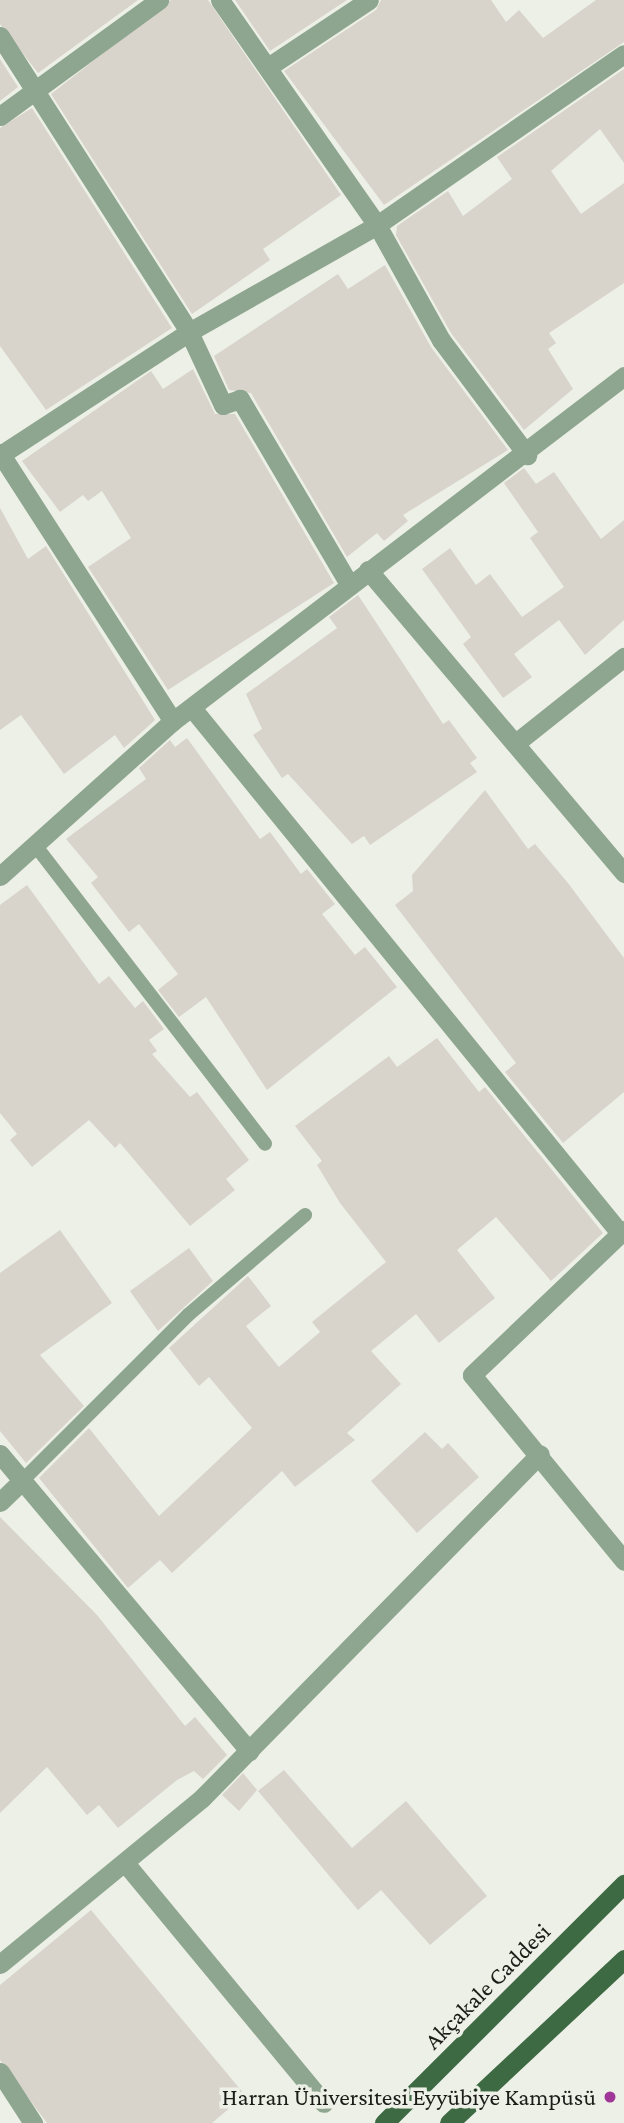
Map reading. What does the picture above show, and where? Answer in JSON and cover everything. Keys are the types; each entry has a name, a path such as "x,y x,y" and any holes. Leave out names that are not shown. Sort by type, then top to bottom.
{"main road":[{"name":"Akçakale Caddesi","path":"384,2123 624,1884"},
{"path":"449,2123 624,1959"}],"street":[{"path":"0,116 38,91 159,0"},
{"path":"220,0 377,225 442,340 527,455"},
{"path":"268,67 369,0"},
{"path":"0,36 38,91 189,332 223,405 240,399 349,584"},
{"path":"173,721 0,454 189,332 377,225 624,54"},
{"path":"2,870 35,845 173,721 349,584 527,455 624,376"},
{"path":"368,570 517,742 534,771 624,873"},
{"path":"517,742 624,657"},
{"path":"192,708 622,1231 472,1375 540,1454 624,1561"},
{"path":"0,1454 249,1751"},
{"path":"0,1964 126,1864 249,1751 540,1454"},
{"path":"0,1502 22,1481"},
{"path":"126,1864 324,2103"},
{"path":"0,2072 33,2123"}],"lane":[{"path":"35,845 265,1144"},
{"path":"22,1481 188,1315 305,1215"}],"building":[{"path":"0,0 138,0 38,73 0,24"},
{"path":"171,0 208,0 341,195 263,249 270,260 192,314 51,94"},
{"path":"235,0 347,0 270,51"},
{"path":"381,0 491,0 506,22 519,10 543,38 596,0 624,0 624,42 384,205 284,71 376,10"},
{"path":"0,59 18,87 0,101"},
{"path":"624,69 624,163 600,129 551,171 581,214 624,183 624,283 549,333 556,343 548,349 573,389 524,430 451,333 396,235 397,226 448,191 463,216 512,179 497,157"},
{"path":"32,108 172,328 46,410 0,346 0,128"},
{"path":"385,265 431,347 508,450 403,515 408,521 384,541 377,533 347,557 251,393 229,390 214,356 338,274 348,289"},
{"path":"193,369 215,414 235,414 334,583 168,690 88,567 131,538 102,491 88,501 83,495 60,512 22,461 151,371 163,389"},
{"path":"524,468 536,484 554,472 601,539 624,520 624,620 585,655 559,620 514,654 532,677 503,698 463,644 471,637 422,569 450,548 476,585 490,574 522,617 564,587 530,538 538,532 504,483"},
{"path":"0,508 28,559 46,546 155,720 124,748 115,735 64,774 21,715 0,730"},
{"path":"358,595 443,724 449,720 477,758 470,763 477,772 370,845 364,836 352,844 288,774 282,778 253,735 262,729 246,694 337,628 329,617"},
{"path":"187,738 260,839 270,832 301,874 307,869 335,904 322,914 355,955 365,947 397,987 267,1090 206,997 179,1017 158,990 178,974 139,924 129,932 91,883 98,877 66,839 146,779 139,768 170,740 175,747"},
{"path":"485,790 528,849 535,844 568,883 624,958 624,1092 563,1143 505,1072 516,1063 395,905 413,891 412,875"},
{"path":"27,885 99,984 109,976 135,1008 143,1001 164,1029 149,1040 157,1051 152,1054 190,1097 197,1092 249,1160 226,1179 235,1190 190,1226 120,1143 115,1148 89,1120 32,1167 10,1140 17,1134 0,1113 0,905"},
{"path":"437,1038 479,1092 485,1087 603,1233 551,1281 496,1217 457,1250 495,1298 439,1343 416,1314 371,1351 401,1384 347,1433 355,1440 295,1487 282,1471 172,1573 160,1560 128,1588 39,1478 89,1428 159,1516 252,1428 209,1377 199,1386 169,1348 248,1276 271,1306 246,1326 279,1367 320,1332 312,1322 386,1262 340,1203 317,1165 322,1161 295,1126 389,1056 397,1067"},
{"path":"60,1230 112,1303 40,1355 84,1406 26,1463 0,1431 0,1273"},
{"path":"189,1248 213,1281 158,1331 130,1291"},
{"path":"425,1432 442,1449 448,1443 479,1477 417,1533 371,1481"},
{"path":"0,1517 97,1615 185,1726 195,1717 227,1755 203,1779 194,1771 177,1780 118,1828 99,1805 87,1815 47,1767 0,1813"},
{"path":"284,1770 352,1848 406,1801 487,1896 430,1945 381,1890 358,1910 258,1791"},
{"path":"243,1773 257,1790 239,1811 222,1795"},
{"path":"91,1910 245,2095 212,2123 47,2123 0,2060 0,1985"}],"place":[{"name":"Harran Üniversitesi Eyyübiye Kampüsü","path":"610,2097"}]}
